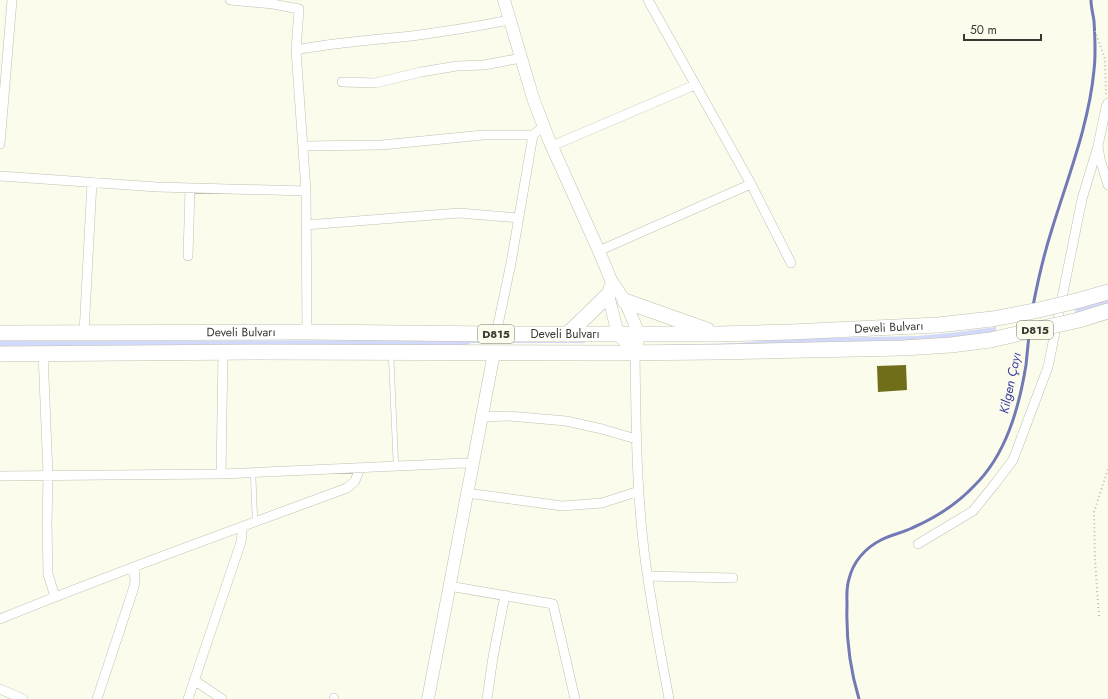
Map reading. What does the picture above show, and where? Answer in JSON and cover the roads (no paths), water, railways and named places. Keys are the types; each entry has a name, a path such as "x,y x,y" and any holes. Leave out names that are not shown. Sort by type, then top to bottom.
{"highway":[{"path":"568,334 610,288"},
{"name":"Develi Bulvarı","path":"0,334 307,332 719,334 792,332 938,325 992,319 1039,310 1108,292"},
{"path":"625,301 719,334"},
{"name":"Develi Bulvarı","path":"0,354 224,352 635,353 903,348 951,345 990,340 1079,320 1108,311"}],"street":[{"path":"0,144 12,0"},
{"path":"230,0 273,2 299,9 296,50 306,191 307,332"},
{"path":"504,0 533,98 552,146 598,249 610,288 618,334 635,353"},
{"path":"648,0 751,184 791,263"},
{"path":"296,50 318,46 433,33 510,20"},
{"path":"342,82 375,83 421,72 457,66 484,65 521,58"},
{"path":"552,146 695,85"},
{"path":"918,544 973,511 1013,460 1048,367 1082,199 1098,146 1107,105"},
{"path":"303,146 382,145 483,135 533,135 544,126"},
{"path":"496,334 511,263 533,135"},
{"path":"1098,146 1100,159 1108,185"},
{"path":"0,176 156,187 306,191"},
{"path":"84,333 92,182"},
{"path":"598,249 603,249 751,184"},
{"path":"188,256 190,188"},
{"path":"306,225 459,213 519,218"},
{"path":"610,288 625,301 639,334 635,353 636,439 639,491 644,549 669,699"},
{"path":"221,474 224,352"},
{"path":"428,699 494,353"},
{"path":"43,354 48,475 48,574 55,597"},
{"path":"481,417 509,416 566,422 602,429 636,439"},
{"path":"0,476 221,474 472,464"},
{"path":"0,619 134,566 347,488 355,481 360,468"},
{"path":"467,493 562,506 602,503 639,491"},
{"path":"188,699 241,542 241,527"},
{"path":"97,699 134,590 134,566"},
{"path":"648,576 733,578"},
{"path":"450,586 553,604 575,699"},
{"path":"487,699 493,657 505,595"},
{"path":"194,680 222,699"},
{"path":"0,689 23,699"}],"lane":[{"path":"391,352 396,466"},
{"path":"253,472 255,522"}],"waterway":[{"name":"Kilgen Çayı","path":"1033,306 1046,248 1088,110 1095,64 1094,21 1091,0"},
{"name":"Kilgen Çayı","path":"859,699 851,665 847,629 847,589 853,567 860,556 875,543 921,524 953,505 985,474 1003,445 1015,414 1026,365 1029,335"}]}
